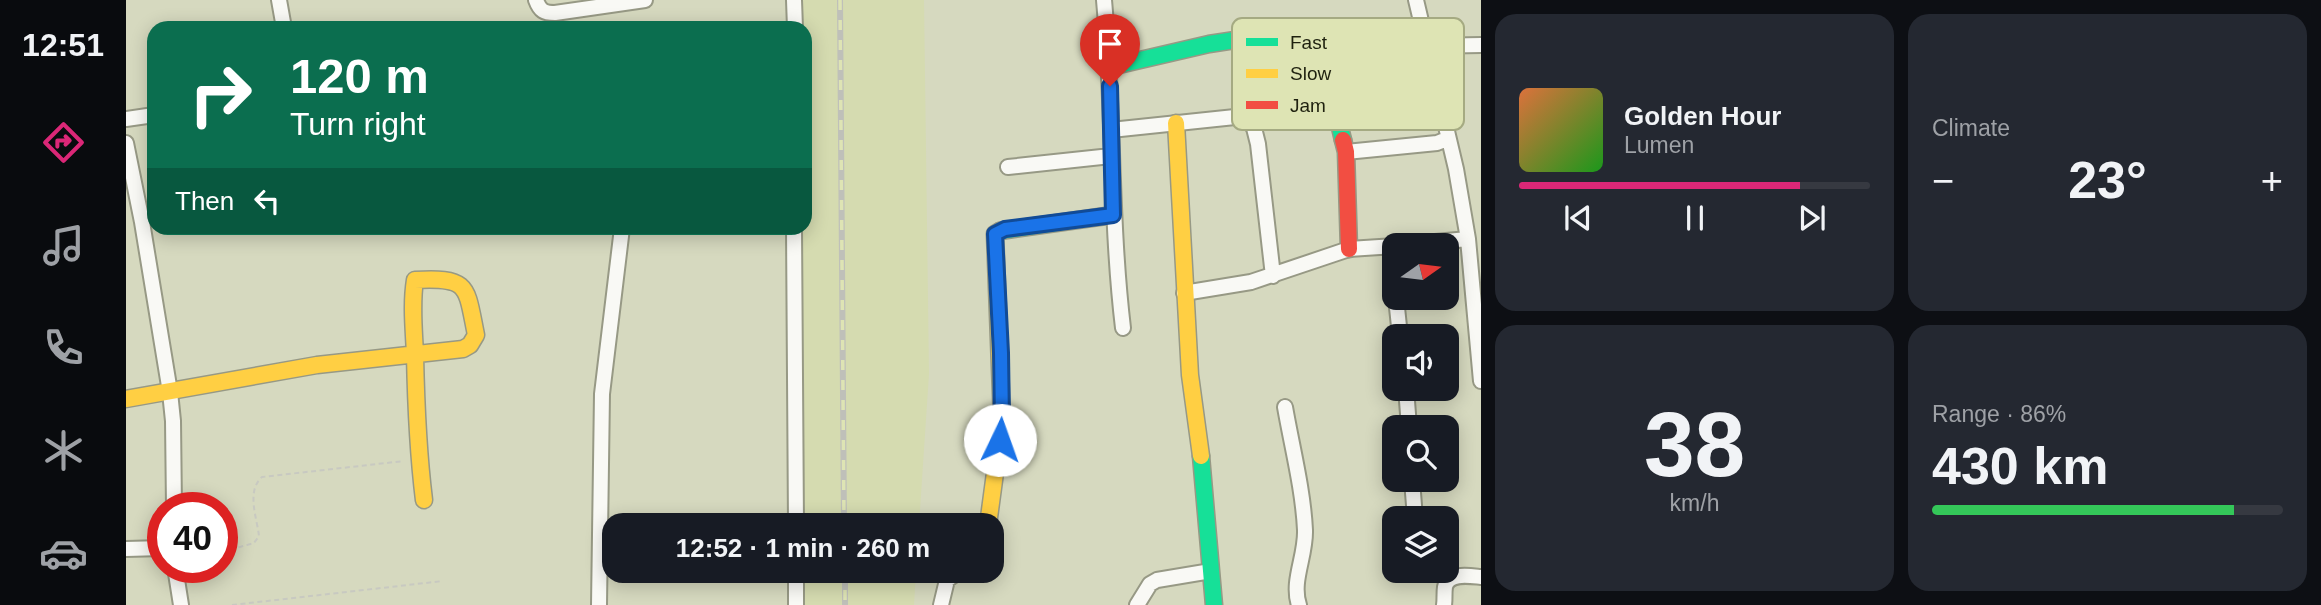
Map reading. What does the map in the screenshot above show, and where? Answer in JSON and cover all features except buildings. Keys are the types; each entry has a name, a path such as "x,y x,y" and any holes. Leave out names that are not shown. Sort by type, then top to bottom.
{"street":[{"path":"279,0 283,21"},
{"path":"536,0 540,10 555,13 645,0"},
{"path":"794,0 795,21"},
{"path":"1104,0 1110,67 1113,215 1123,328"},
{"path":"1416,0 1420,18"},
{"path":"1110,67 1232,40"},
{"path":"126,119 147,116"},
{"path":"1111,130 1232,117"},
{"path":"1176,123 1190,375 1202,461 1214,605"},
{"path":"1254,130 1273,275"},
{"path":"1341,130 1346,152 1349,249"},
{"path":"1445,130 1456,169 1468,239 1481,381"},
{"path":"1346,152 1437,143 1447,139"},
{"path":"126,143 147,217"},
{"path":"1008,167 1111,156"},
{"path":"990,513 1002,421 995,234 1005,229 1113,215"},
{"path":"150,235 173,421 174,492"},
{"path":"599,605 602,394 621,235"},
{"path":"794,235 796,513"},
{"path":"1460,240 1468,239"},
{"path":"1184,293 1273,275 1349,249 1382,247"},
{"path":"126,399 309,366 415,355 463,349 475,340 476,335 466,291 461,283 443,278 415,280 412,297 415,355 419,460 424,500"},
{"path":"1285,407 1305,531 1297,581 1299,605"},
{"path":"126,549 147,548"},
{"path":"1137,605 1150,584 1157,580 1211,571"},
{"path":"1444,605 1448,580 1455,577 1481,577"},
{"path":"178,583 181,605"},
{"path":"796,583 796,605"},
{"path":"941,605 946,583"}],"path":[{"path":"238,548 254,543 259,536 253,491 255,483 262,477 419,460"},
{"path":"232,605 443,580"}],"shaded area":[{"path":"796,0 924,0 929,374 920,513 798,513 797,235 812,235 812,21 796,21"},
{"path":"798,583 915,583 914,605 798,605"}],"railway":[{"path":"840,0 844,513"},
{"path":"845,583 845,605"}],"traffic: fast":[{"path":"1110,67 1232,40"},
{"path":"1341,130 1343,140"},
{"path":"1000,231 1113,215"},
{"path":"1201,456 1214,605"}],"traffic: slow":[{"path":"1176,123 1190,375 1201,456"},
{"path":"990,513 1002,421 995,234 1000,231"},
{"path":"126,399 317,365 463,349 470,345 476,335 467,295 456,283 433,279 415,280 413,308 415,346 415,355 417,410 424,500"}],"traffic: jam":[{"path":"1343,140 1346,152 1349,249"}],"route":[{"path":"1000,440 1001,353 993,239 998,231 1005,229 1113,215 1110,86"}]}
